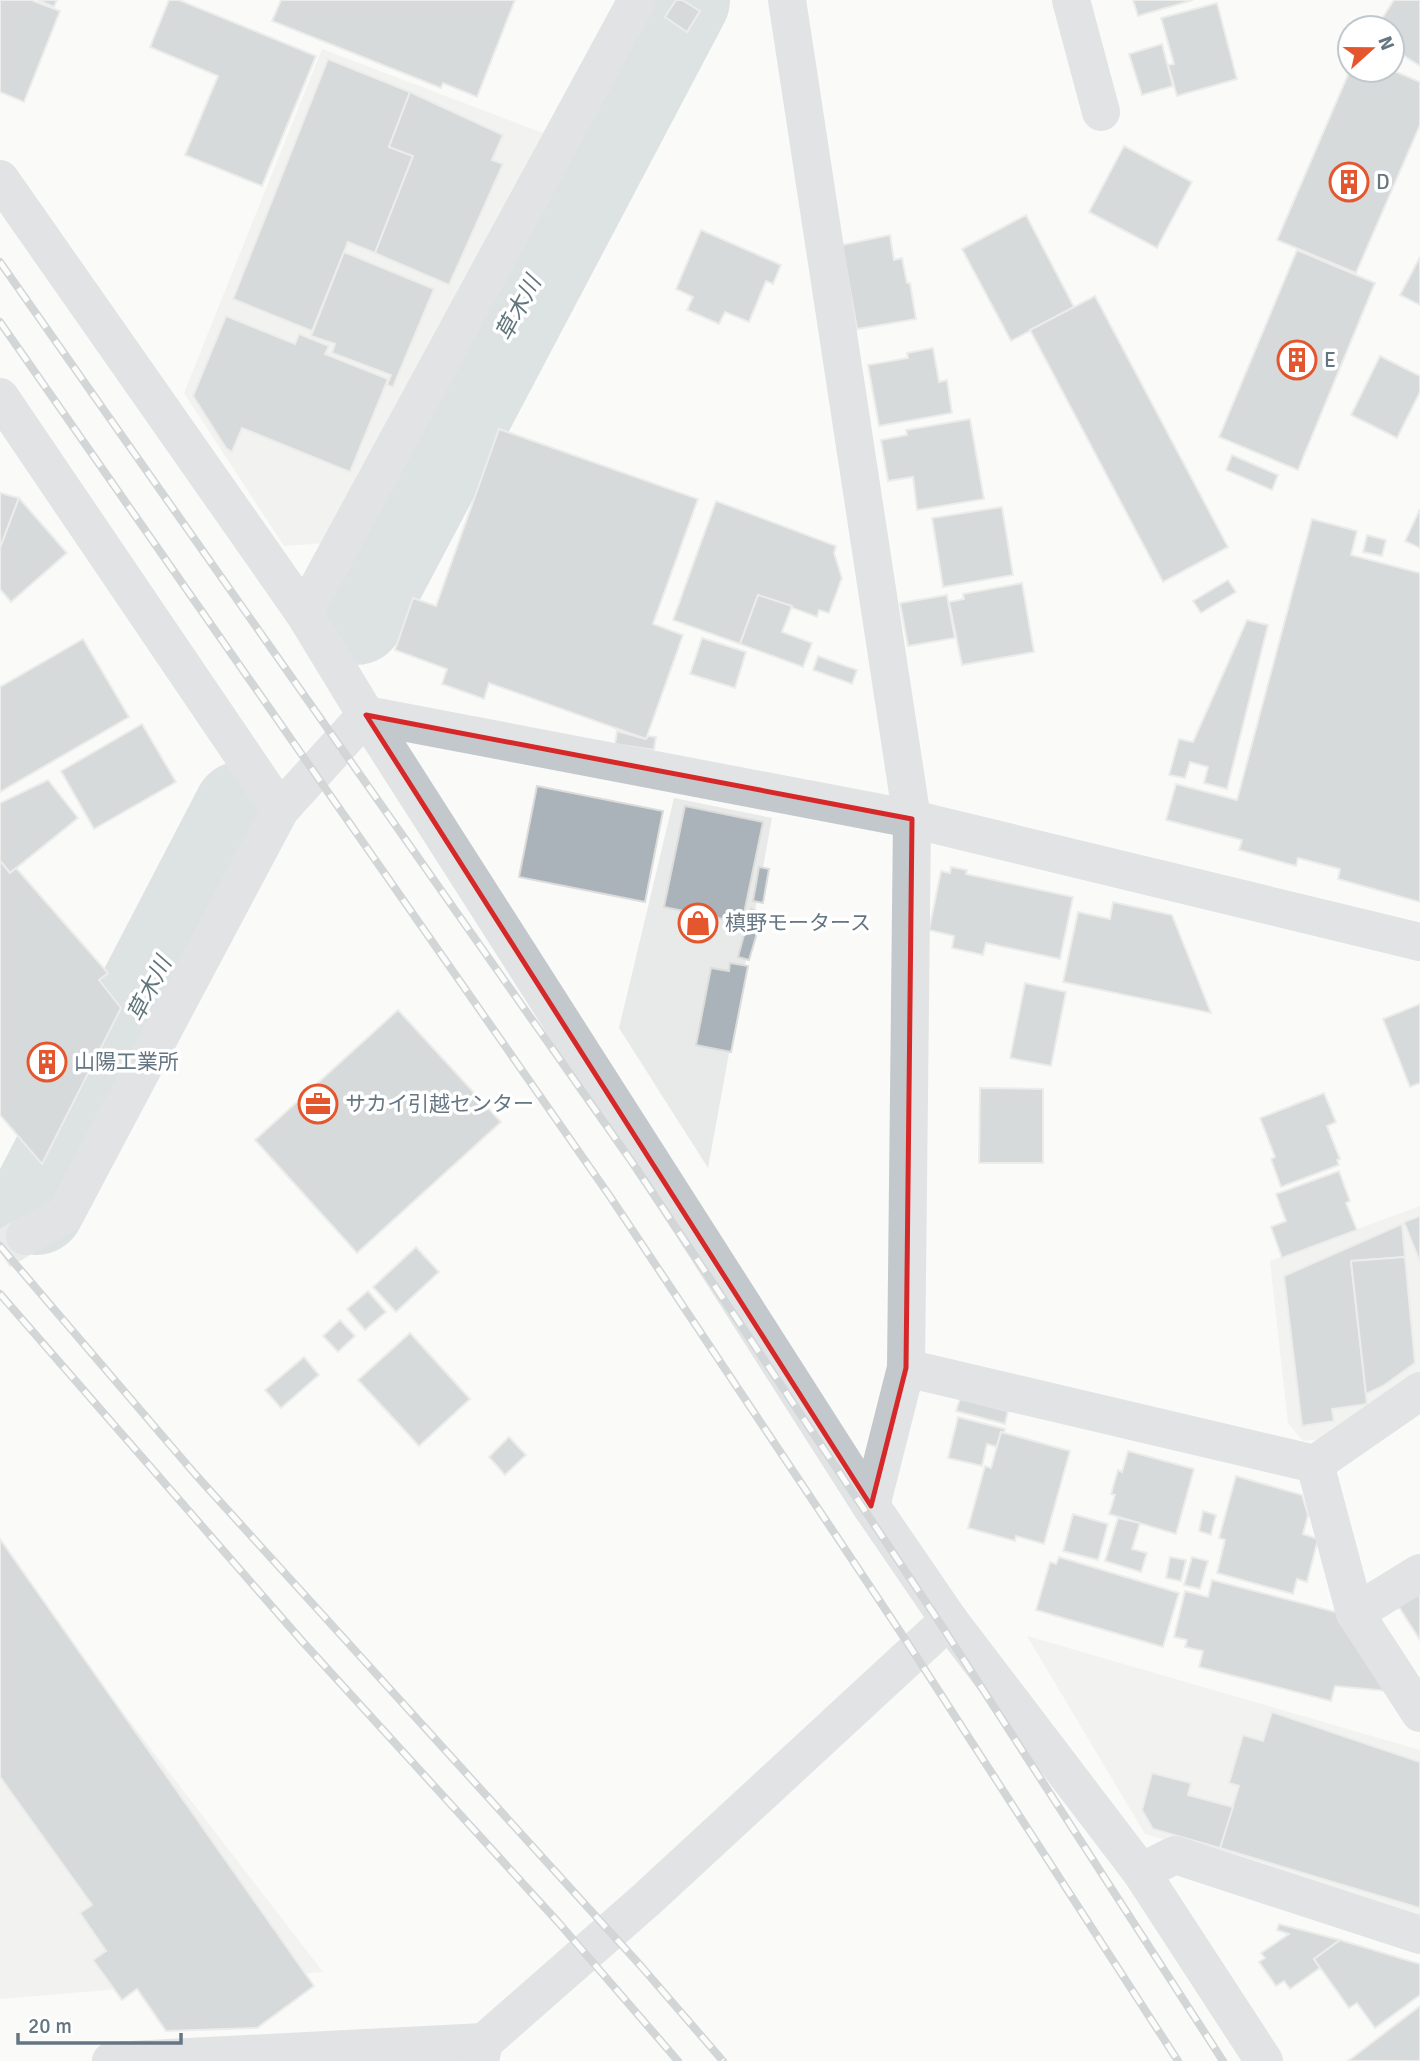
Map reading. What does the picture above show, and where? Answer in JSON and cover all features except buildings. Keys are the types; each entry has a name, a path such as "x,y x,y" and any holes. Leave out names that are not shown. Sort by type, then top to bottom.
{"street":[{"path":"304,613 637,0"},
{"path":"787,0 912,819 906,1368 871,1506"},
{"path":"1071,0 1101,112"},
{"path":"0,179 304,613 366,715 871,1506 949,1620 1141,1872 1264,2061"},
{"path":"0,397 280,810"},
{"path":"366,715 912,819 1420,942"},
{"path":"25,1236 65,1215 280,810 366,715"},
{"path":"906,1368 1315,1464 1420,1391"},
{"path":"1315,1464 1355,1614 1420,1713"},
{"path":"1355,1614 1420,1573"},
{"path":"111,2061 482,2052 949,1620"},
{"path":"1141,1872 1175,1855 1420,1935"}],"highlighted area":[{"path":"366,715 912,819 906,1368 871,1506"}],"shaded area":[{"path":"322,49 543,133 326,543 284,546 184,393"},
{"name":"槙野モータース","path":"674,798 772,818 708,1168 619,1028"},
{"path":"1420,1206 1420,1375 1357,1436 1303,1441 1288,1423 1270,1261"},
{"path":"0,1553 323,1972 0,1999"},
{"path":"1027,1636 1420,1750 1420,1916 1145,1834"}],"waterway":[{"name":"草木川","path":"356,616 681,0"},
{"name":"草木川","path":"36,1206 242,810"}],"tunnel":[{"path":"0,1251 25,1236"}],"railway":[{"path":"0,262 634,1165 936,1617 1223,2061"},
{"path":"0,322 609,1195 907,1642 1178,2061"},
{"path":"0,1246 195,1474 640,1965 723,2061"},
{"path":"0,1294 302,1641 558,1922 678,2061"}],"place":[{"name":"D","path":"1349,182"},
{"name":"E","path":"1297,360"},
{"name":"槙野モータース","path":"698,923"},
{"name":"山陽工業所","path":"47,1062"},
{"name":"サカイ引越センター","path":"318,1104"}]}
